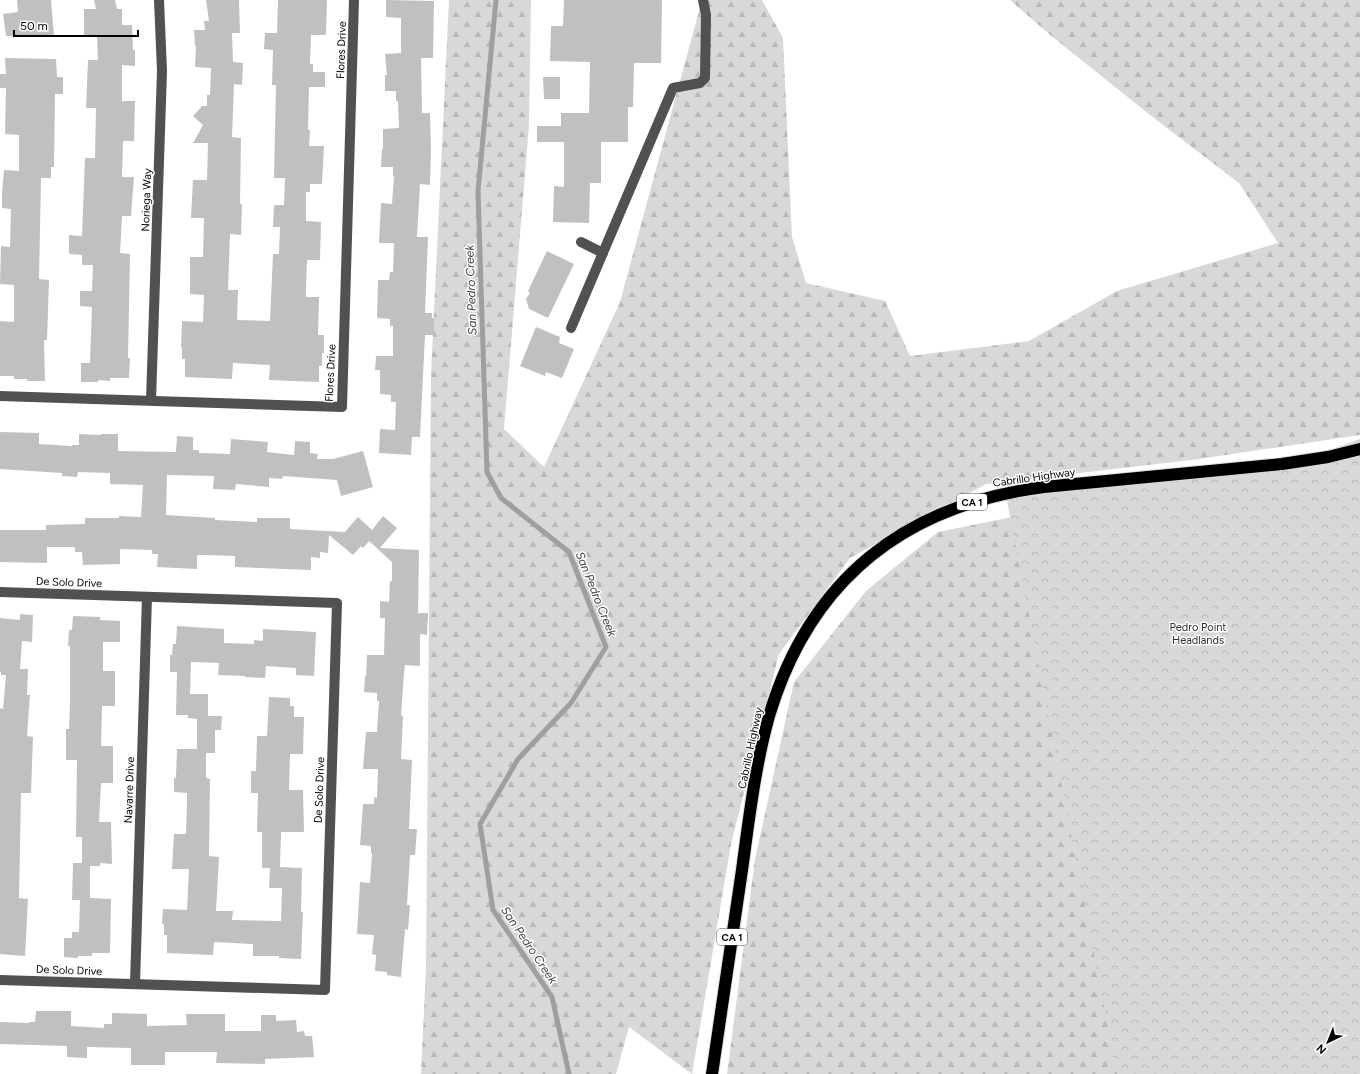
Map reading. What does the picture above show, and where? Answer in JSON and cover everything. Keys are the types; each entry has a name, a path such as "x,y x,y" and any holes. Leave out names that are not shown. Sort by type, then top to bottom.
{"highway":[{"name":"Cabrillo Highway","path":"712,1074 749,818 760,754 769,718 780,684 806,632 828,598 852,572 881,548 910,529 952,509 993,496 1020,490 1051,486 1288,463 1328,457 1360,449"}],"street":[{"name":"Noriega Way","path":"151,400 162,70 159,0"},
{"name":"Flores Drive","path":"0,396 342,407 354,0"},
{"path":"571,328 673,88 700,83 705,78 706,15 703,0"},
{"path":"581,242 602,253"},
{"name":"De Solo Drive","path":"0,592 337,603 325,990 0,980"},
{"name":"Navarre Drive","path":"135,984 147,597"}],"green space":[{"path":"449,0 531,0 529,125 504,429 544,467 620,302 702,0 762,0 783,38 792,237 806,283 885,301 910,356 1029,341 1117,291 1278,243 1239,183 1150,115 1049,34 1010,0 1360,0 1360,435 1199,459 986,484 850,558 779,654 731,844 692,1074 629,1027 616,1074 421,1074 426,968 431,374"},
{"name":"Pedro Point Headlands","path":"1360,439 1360,1074 1117,1074 1005,490 1313,456"},
{"path":"1100,499 1360,1074 727,1074 755,859 794,682 866,591 938,532"}],"building":[{"path":"17,0 51,0 54,36 6,36 3,14 18,12"},
{"path":"94,0 115,0 117,9 122,9 122,25 132,25 133,50 135,50 135,66 122,65 122,101 135,101 134,141 123,141 122,177 134,177 131,216 122,216 120,253 130,254 128,358 130,358 129,378 110,378 110,381 98,380 98,382 81,382 81,363 90,363 92,307 80,306 80,291 92,291 93,265 82,265 82,255 69,254 69,235 82,236 85,158 95,158 96,108 86,108 88,60 98,60 97,35 84,35 84,9 96,9"},
{"path":"206,0 239,0 240,33 232,33 233,62 243,63 242,85 234,84 232,137 241,138 241,235 230,234 228,290 238,290 237,320 270,321 273,254 279,254 280,227 273,227 274,205 284,205 285,178 274,178 276,85 272,85 273,50 264,49 265,33 277,33 278,0 327,0 326,35 311,35 310,64 313,64 313,72 325,72 325,87 309,87 309,146 324,146 322,184 310,184 310,192 306,192 306,221 321,222 320,260 307,260 306,289 306,297 319,297 318,335 324,335 324,353 322,353 322,366 319,366 319,382 269,380 270,365 233,363 232,379 185,377 185,359 182,359 181,347 182,321 203,322 204,295 190,294 190,257 203,257 204,218 191,218 193,180 207,180 208,143 193,143 203,125 193,116 202,106 207,106 207,95 210,95 211,68 195,67 196,46 194,30 205,30 204,21 209,21"},
{"path":"386,0 434,1 433,58 421,58 422,113 430,113 430,185 420,184 417,237 428,237 425,313 432,313 432,318 434,318 434,335 425,335 420,437 412,437 411,455 379,453 380,429 395,430 396,402 391,402 391,395 380,394 380,370 375,370 376,356 393,356 393,326 390,326 390,319 377,318 378,280 389,280 390,272 393,272 394,243 379,243 381,203 392,204 394,176 393,167 381,167 383,129 399,128 396,91 385,91 385,75 387,75 385,54 401,53 401,18 386,17"},
{"path":"564,0 662,0 661,63 634,63 633,107 628,107 628,142 601,142 601,183 590,183 589,223 553,222 554,186 564,187 564,142 537,142 537,126 561,126 561,113 589,113 590,62 550,61 551,26 563,26"},
{"path":"5,58 56,59 57,77 63,77 63,94 55,94 54,167 51,167 51,178 41,178 39,279 49,280 47,340 44,340 45,381 27,381 27,379 14,379 14,376 0,376 0,321 14,322 14,285 0,284 1,246 10,247 11,209 2,208 4,170 19,171 19,135 5,134 6,88 0,88 0,74 6,74"},
{"path":"543,77 560,77 560,99 544,99"},
{"path":"547,251 574,264 548,318 529,309 526,299 530,293 528,291"},
{"path":"536,327 560,337 559,343 574,349 562,378 546,372 545,376 520,366"},
{"path":"0,432 39,433 39,444 72,446 79,445 79,434 118,434 118,451 176,452 177,436 193,437 193,450 199,450 199,453 230,454 231,439 268,442 267,452 294,455 295,441 310,442 310,453 318,454 317,459 333,459 363,451 373,487 341,496 337,480 283,476 282,479 269,478 269,487 236,484 235,490 213,489 214,476 167,475 166,515 215,518 215,520 257,522 257,518 290,518 290,529 345,532 358,517 372,530 383,516 397,528 380,548 419,550 418,613 428,613 427,635 420,634 420,666 405,665 404,673 401,716 403,716 401,759 412,760 409,829 417,829 415,855 410,855 407,905 410,905 408,930 405,929 401,977 387,975 387,972 375,971 376,955 372,954 374,935 357,934 360,882 370,883 372,853 371,846 360,845 363,804 374,804 374,797 377,798 378,769 363,769 366,732 377,732 379,701 377,701 377,693 364,692 365,676 367,655 384,655 385,618 380,618 380,601 389,602 390,581 392,581 392,562 369,541 363,548 361,546 353,555 329,535 328,553 320,552 320,558 311,557 311,570 235,567 235,556 205,555 197,555 197,569 157,567 158,554 152,554 152,550 120,549 120,564 83,565 82,552 75,552 75,547 47,547 47,563 0,562 0,530 46,530 46,525 85,524 85,518 119,518 119,516 141,517 143,485 110,484 110,473 78,472 77,477 62,476 62,473 0,469"},
{"path":"20,614 33,615 32,642 22,641 20,669 28,669 27,695 30,695 27,736 33,737 31,793 21,793 19,898 28,899 25,956 0,954 0,708 3,709 6,675 1,675 0,672 0,618 20,620"},
{"path":"73,616 100,617 100,620 120,621 120,642 103,642 103,671 115,671 115,706 102,706 101,746 113,746 113,783 101,783 99,822 111,822 112,864 100,863 100,866 90,866 90,898 111,899 110,953 92,953 92,956 78,956 78,958 64,957 64,938 72,938 72,932 79,932 80,900 72,900 73,863 82,863 82,837 76,837 77,760 66,760 66,729 69,729 70,702 70,646 68,646 69,630 72,630"},
{"path":"177,626 224,629 224,643 254,644 254,640 263,641 263,629 316,632 314,676 296,675 296,668 266,666 265,678 218,675 219,663 191,662 190,694 208,694 208,716 222,716 221,730 215,730 215,753 206,753 206,778 210,779 209,856 219,857 216,911 233,911 232,920 281,921 282,888 269,888 270,868 262,868 262,832 257,832 258,793 251,793 251,771 256,771 257,736 267,736 269,697 290,698 290,706 294,706 294,717 304,717 303,754 290,754 289,790 303,790 304,832 281,832 280,867 302,868 301,912 303,912 301,959 279,958 279,956 253,956 253,944 214,942 213,955 167,953 167,935 164,935 164,924 162,924 163,909 187,910 189,869 172,869 174,834 186,834 187,793 174,792 177,749 197,749 197,719 188,718 188,715 176,715 177,672 170,672 170,655 172,655 173,644 176,644"},
{"path":"36,1011 71,1011 71,1026 104,1028 104,1024 112,1024 112,1013 147,1014 147,1026 187,1025 186,1014 225,1014 225,1031 261,1031 261,1015 276,1015 276,1021 296,1020 297,1032 304,1031 305,1036 312,1036 314,1057 265,1059 265,1064 216,1063 217,1052 165,1052 165,1065 131,1065 131,1048 87,1047 87,1058 67,1057 67,1046 0,1044 0,1022 35,1022"}],"waterway":[{"name":"San Pedro Creek","path":"496,0 478,191 487,472 501,498 569,552 606,647 571,703 518,759 480,824 493,910 552,997 569,1074"}]}
